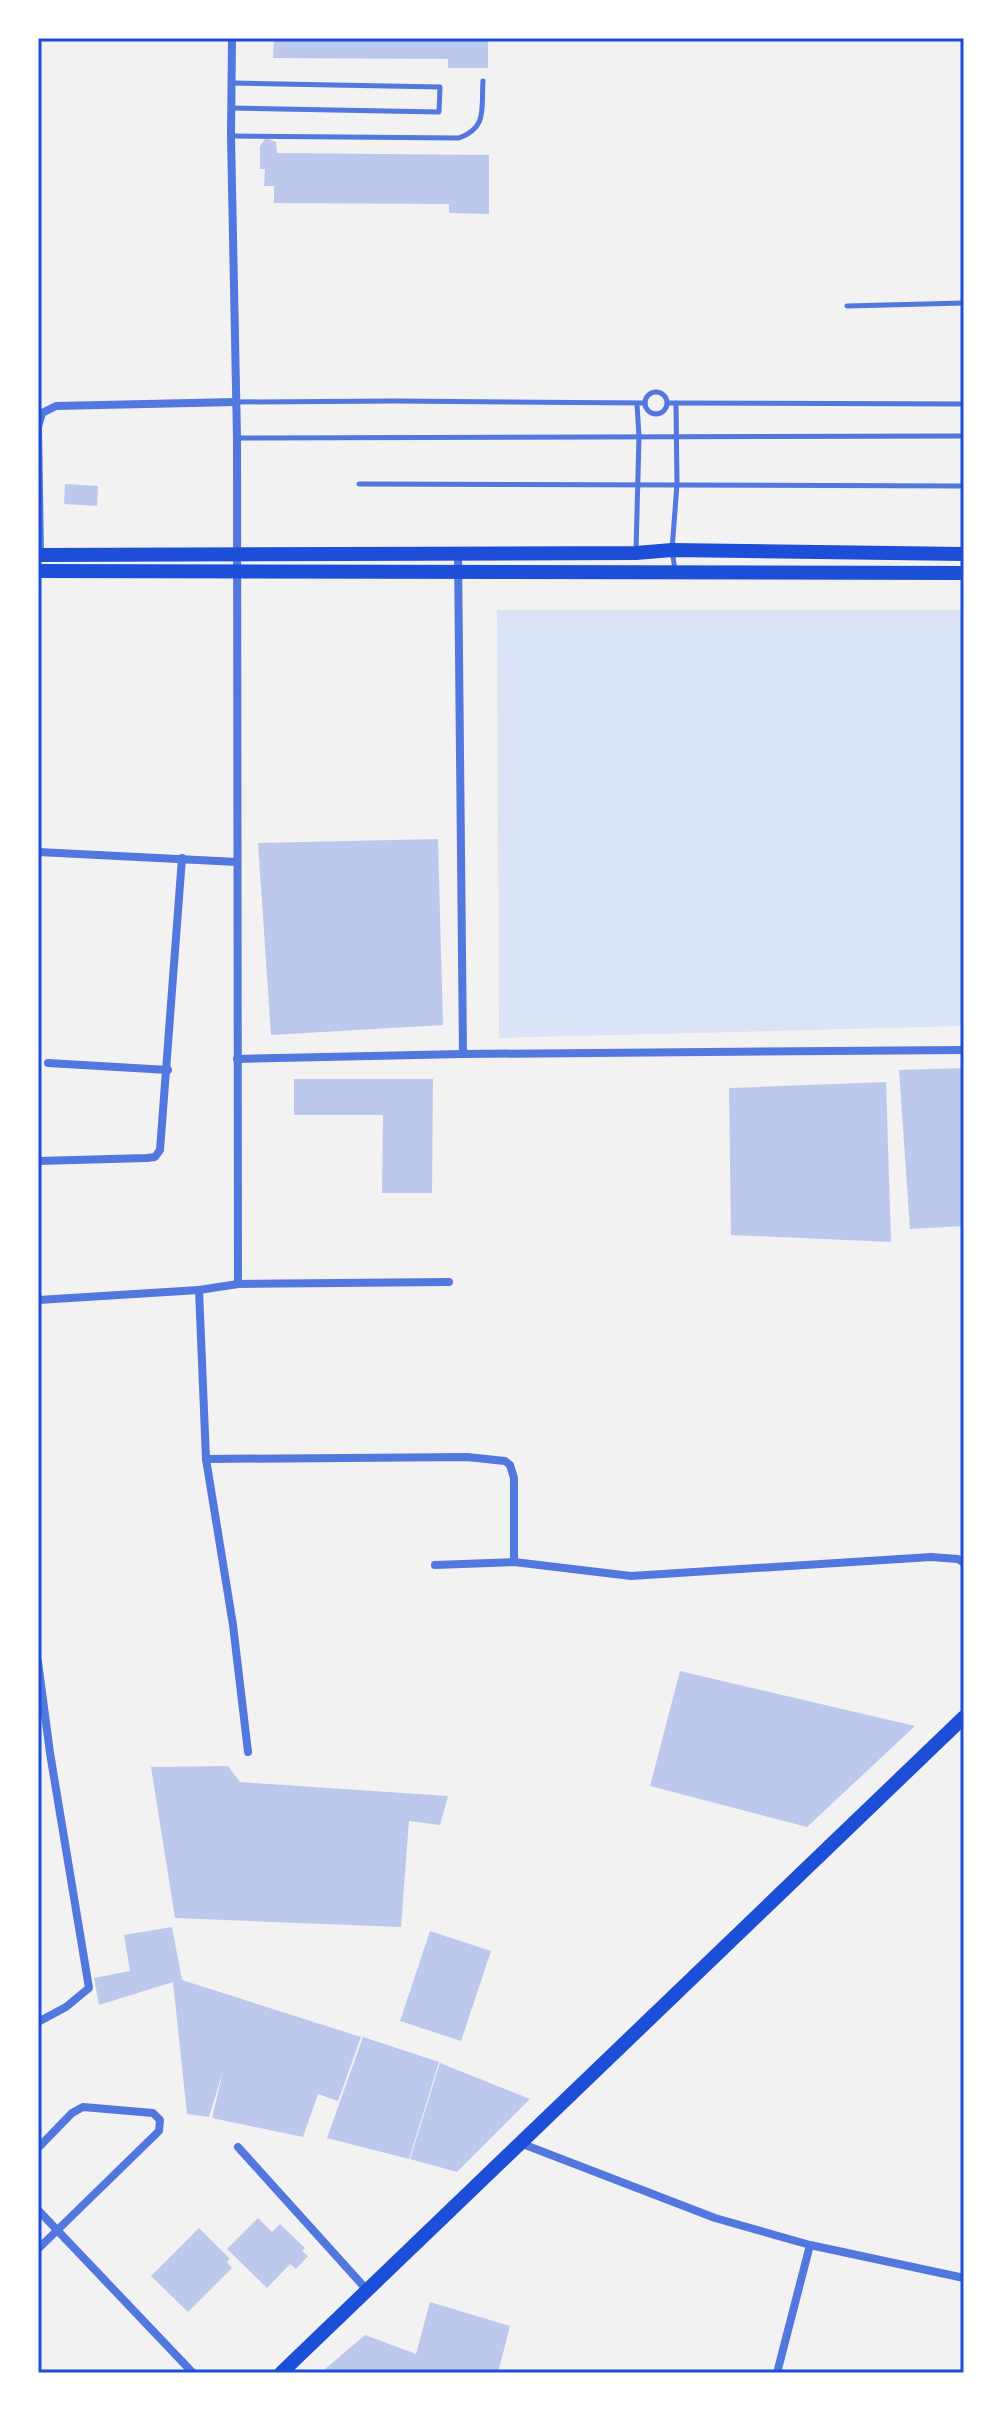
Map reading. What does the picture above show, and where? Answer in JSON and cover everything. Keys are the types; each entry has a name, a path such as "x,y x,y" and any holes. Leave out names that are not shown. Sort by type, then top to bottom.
{"main road":[{"path":"39,555 636,553 672,550 964,554"},
{"path":"38,571 964,573"},
{"path":"281,2373 964,1717"}],"street":[{"path":"232,38 237,438 238,1284"},
{"path":"39,555 38,427 42,413 56,406 236,402"},
{"path":"458,553 463,1054"},
{"path":"38,852 237,862"},
{"path":"38,1161 147,1158 158,1154 168,1070 182,858"},
{"path":"237,1059 964,1050"},
{"path":"48,1063 168,1070"},
{"path":"38,1300 199,1290 238,1284 449,1282"},
{"path":"199,1290 206,1459 233,1625 248,1752"},
{"path":"206,1459 467,1457 505,1461 510,1465 514,1478 514,1562"},
{"path":"435,1565 514,1562 631,1576 931,1557 958,1559 964,1563"},
{"path":"38,1662 89,1988 66,2007 38,2022"},
{"path":"38,2148 72,2113 83,2107 153,2113 160,2120 159,2131 38,2249"},
{"path":"520,2143 715,2218 810,2245 964,2278"},
{"path":"238,2147 367,2290"},
{"path":"38,2210 193,2373"},
{"path":"777,2373 810,2245"}],"lane":[{"path":"231,136 459,138 473,132 481,121 483,81"},
{"path":"231,108 439,112 440,87 232,83"},
{"path":"847,306 964,303"},
{"path":"653,392 660,392 668,403 660,415 653,415 645,403 653,392"},
{"path":"236,402 645,403"},
{"path":"668,403 964,404"},
{"path":"676,403 677,484 672,550 676,572"},
{"path":"636,553 637,404"},
{"path":"237,438 964,436"},
{"path":"359,484 964,486"}],"shaded area":[{"path":"497,610 964,610 964,1026 499,1038"}],"building":[{"path":"274,38 488,38 488,68 448,68 448,59 273,58"},
{"path":"266,138 276,142 277,153 489,155 489,214 449,213 449,204 274,203 274,186 264,186 265,169 260,169 260,146"},
{"path":"65,484 98,486 97,506 64,504"},
{"path":"438,839 443,1025 271,1035 258,843"},
{"path":"964,1068 964,1226 910,1229 899,1070"},
{"path":"294,1079 433,1079 432,1193 382,1193 383,1115 294,1115"},
{"path":"886,1082 891,1242 731,1235 729,1088"},
{"path":"680,1671 915,1726 807,1827 650,1786"},
{"path":"228,1766 240,1782 448,1796 440,1825 409,1821 401,1927 175,1918 151,1767"},
{"path":"172,1927 182,1980 361,2037 338,2101 318,2094 303,2137 212,2118 223,2071 209,2117 187,2114 173,1982 99,2005 94,1978 130,1971 124,1935"},
{"path":"430,1931 491,1951 461,2041 400,2021"},
{"path":"363,2037 439,2062 409,2159 327,2138"},
{"path":"440,2063 530,2099 457,2172 410,2159"},
{"path":"258,2218 272,2232 280,2224 305,2248 302,2251 308,2256 296,2269 290,2264 267,2288 227,2249"},
{"path":"199,2228 230,2259 227,2262 232,2268 188,2312 151,2276"},
{"path":"430,2302 510,2326 498,2373 328,2373 324,2370 365,2335 416,2354"}]}
